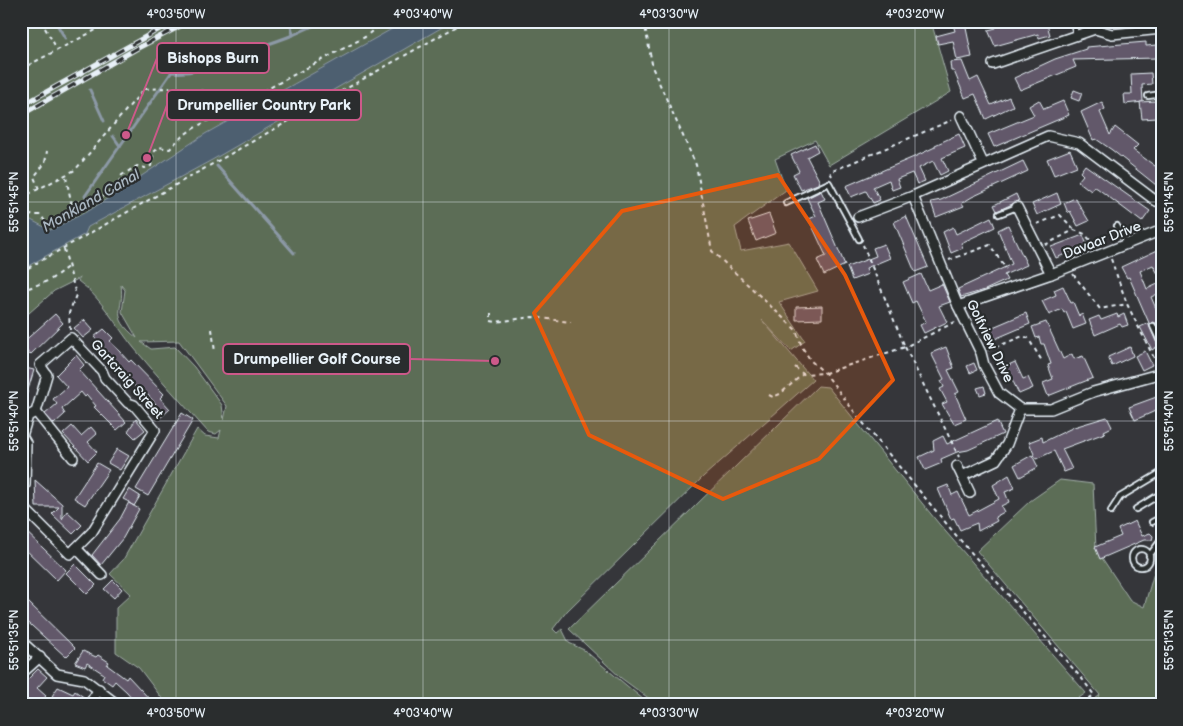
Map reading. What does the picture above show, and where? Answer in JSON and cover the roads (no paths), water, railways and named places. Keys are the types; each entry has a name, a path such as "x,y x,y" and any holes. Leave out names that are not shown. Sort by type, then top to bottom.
{"street":[{"path":"993,64 1095,29 1112,34 1162,29"},
{"path":"961,116 983,163"},
{"path":"854,219 913,196 983,163 1048,136 1079,143 1156,201 1162,202"},
{"name":"Golfview Drive","path":"913,196 958,306 981,352 984,365 999,393 1020,409"},
{"name":"Davaar Drive","path":"1017,207 1051,274"},
{"name":"Davaar Drive","path":"958,306 1051,274 1162,230"},
{"name":"Gartcraig Street","path":"21,490 25,485 26,442 22,436 28,416 36,412 47,375 40,365 71,338 102,371 104,378 128,403 134,404 155,430 92,532 76,548"},
{"path":"962,476 996,460 1007,444 1020,409 1051,409 1093,392 1162,373"},
{"path":"36,412 73,458"},
{"path":"957,466 970,493"},
{"path":"21,506 70,554 76,548 102,574"},
{"path":"21,641 57,674 84,679 118,705"},
{"path":"21,674 40,657"},
{"path":"89,705 99,690"}],"lane":[{"path":"1073,21 1076,35"},
{"path":"1148,96 1162,94"},
{"path":"786,203 829,183 854,219 859,239"},
{"path":"1000,214 1017,207"},
{"path":"1117,226 1127,245"},
{"path":"1153,326 1162,345"},
{"path":"1111,511 1120,497 1162,472"},
{"path":"1136,509 1162,493"},
{"path":"1152,522 1162,517"},
{"path":"1149,556 1162,538"}],"water":[{"path":"406,21 453,21 212,160 88,227 85,234 21,270 23,225 31,220 50,230 90,210 205,134"}],"waterway":[{"path":"55,21 65,38"},
{"path":"178,72 171,72 199,70 293,35 290,21"},
{"path":"293,35 324,21"},
{"name":"Monkland Canal","path":"85,196 192,43"},
{"path":"90,90 104,121"},
{"path":"113,136 120,146"},
{"path":"217,166 294,253"}],"railway":[{"path":"21,106 174,21"},
{"path":"21,115 136,49 190,21"}],"place":[{"name":"Bishops Burn","path":"126,135"},
{"name":"Drumpellier Country Park","path":"147,158"},
{"name":"Drumpellier Golf Course","path":"495,361"}]}
